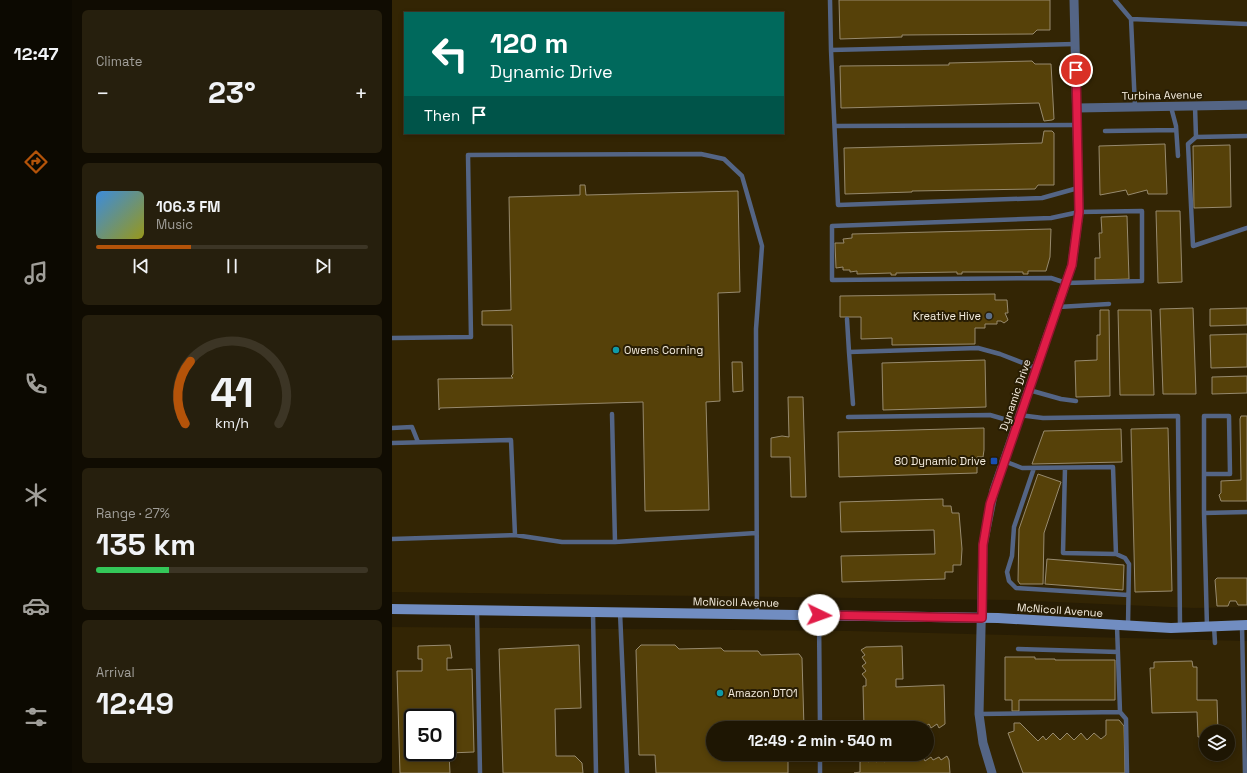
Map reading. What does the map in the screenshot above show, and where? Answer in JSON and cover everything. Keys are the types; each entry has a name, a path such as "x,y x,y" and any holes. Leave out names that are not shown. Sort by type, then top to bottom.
{"main road":[{"name":"McNicoll Avenue","path":"392,609 982,618 1180,628 1244,625"}],"street":[{"name":"Dynamic Drive","path":"992,773 983,743 979,714 983,545 990,504 1072,265 1079,212 1074,0"},
{"name":"Turbina Avenue","path":"1077,108 1247,105"}],"lane":[{"path":"830,0 838,205 1042,198 1078,188"},
{"path":"1115,0 1131,19 1135,107"},
{"path":"1131,19 1247,24"},
{"path":"831,50 1075,44"},
{"path":"1195,106 1196,137"},
{"path":"1171,107 1176,130 1178,156"},
{"path":"835,126 1077,125"},
{"path":"1105,130 1176,130"},
{"path":"1247,136 1196,137 1188,144 1193,246 1247,228"},
{"path":"392,338 471,337 468,155 701,154 724,159 742,176 762,246 756,329 757,614"},
{"path":"1142,211 1142,281 1066,283 1051,278 832,280 832,226 1051,218 1079,212 1142,211"},
{"path":"1058,307 1109,304"},
{"path":"847,318 853,404"},
{"path":"849,352 978,348 1000,354 1036,368"},
{"path":"1029,390 1061,399 1076,401"},
{"path":"612,414 615,542"},
{"path":"848,416 990,415 1019,418 1178,416 1180,628"},
{"path":"1204,474 1230,474 1229,416 1204,416 1204,474 1204,513 1211,626 1215,643"},
{"path":"392,428 412,427 418,442"},
{"path":"392,443 511,440 515,535"},
{"path":"1004,461 1022,468 1113,467 1116,554"},
{"path":"1034,468 1014,527 1012,556 1007,572 1009,581 1016,588 1128,595"},
{"path":"1065,468 1063,553 1116,554 1125,558 1129,564 1128,626"},
{"path":"1204,513 1247,512"},
{"path":"392,539 515,535 562,542 615,542 756,533"},
{"path":"477,611 480,773"},
{"path":"593,612 596,773"},
{"path":"620,612 627,773"},
{"path":"819,615 820,721"},
{"path":"1244,625 1245,773"},
{"path":"1117,626 1120,712 1126,719 1127,773"},
{"path":"1018,650 1118,652"},
{"path":"979,714 1120,712"},
{"path":"820,761 820,773"}],"shaded area":[{"path":"392,0 1247,0 1247,607 1194,608 1010,600 392,592"},
{"path":"392,627 851,631 1247,641 1247,773 392,773"}],"building":[{"path":"839,0 1050,0 1050,30 1037,30 1033,34 902,35 902,37 840,39"},
{"path":"1032,61 1035,64 1051,64 1054,119 1052,120 1044,121 1039,103 841,108 840,66 949,65 949,63"},
{"path":"1044,131 1052,131 1054,133 1054,185 1038,185 1035,189 912,191 845,194 844,148 1042,143"},
{"path":"1165,144 1167,194 1148,194 1147,190 1128,195 1126,190 1100,195 1099,146"},
{"path":"1230,145 1231,207 1194,208 1193,146"},
{"name":"Owens Corning","path":"580,185 585,185 586,195 738,191 740,292 718,293 720,401 706,402 709,510 645,511 643,402 440,408 439,410 438,379 513,378 511,376 513,374 512,325 482,325 482,311 511,310 509,197 580,195"},
{"path":"1156,211 1180,211 1182,282 1158,283"},
{"path":"1127,216 1129,279 1095,280 1095,258 1100,258 1099,233 1102,233 1101,217"},
{"path":"1051,229 1050,257 1046,271 1028,271 1028,274 1023,274 1023,272 962,272 962,274 957,274 957,272 896,273 896,275 891,275 891,273 857,274 857,271 850,272 850,270 843,270 843,267 836,268 835,243 844,243 843,239 852,238 852,234"},
{"path":"995,294 995,300 1007,300 1008,313 1005,313 1008,320 1004,323 997,321 997,324 985,324 985,328 975,328 975,344 892,345 892,338 861,339 861,317 840,317 840,296"},
{"path":"1193,308 1196,394 1163,394 1160,309"},
{"path":"1247,308 1247,325 1210,326 1210,309"},
{"path":"1100,310 1109,310 1110,396 1076,397 1075,361 1097,360 1097,335 1100,335"},
{"path":"1118,310 1151,310 1154,395 1120,395"},
{"path":"1247,334 1247,367 1211,368 1210,335"},
{"path":"985,360 986,407 883,410 882,363"},
{"path":"732,362 742,362 743,391 733,392"},
{"path":"1247,376 1247,393 1212,394 1212,377"},
{"path":"788,397 803,397 806,497 791,497 790,457 771,457 771,438 782,436 789,437"},
{"path":"1241,416 1247,416 1247,501 1221,501 1219,495 1221,493 1221,481 1241,480"},
{"path":"984,428 983,457 977,457 977,473 839,477 838,432"},
{"path":"1168,428 1172,591 1135,592 1131,429"},
{"path":"1121,429 1122,462 1032,464 1044,431"},
{"path":"1038,474 1061,482 1044,533 1043,584 1020,584 1018,581 1019,529"},
{"path":"943,499 943,506 951,506 952,513 959,513 962,549 961,565 953,565 953,572 945,572 945,579 842,582 841,556 935,554 934,530 841,532 840,502"},
{"path":"1047,559 1124,565 1123,590 1045,584"},
{"path":"1217,578 1247,578 1247,605 1238,605 1236,601 1230,601 1228,606 1217,606 1215,580"},
{"path":"450,645 452,658 447,658 447,670 472,669 474,752 456,753 456,709 404,709 404,761 449,761 450,773 400,773 397,671 422,671 422,659 418,659 418,646"},
{"path":"579,645 581,708 555,709 556,756 575,756 582,763 583,773 503,773 499,649"},
{"name":"Amazon DTO1","path":"641,645 675,645 679,649 721,648 724,651 758,651 761,655 799,654 802,658 804,721 706,721 706,761 788,761 788,773 656,773 655,755 639,755 636,650"},
{"path":"902,646 903,679 896,679 896,687 944,685 945,724 939,728 937,724 934,726 934,721 864,721 863,686 866,686 866,679 862,674 866,671 862,666 866,663 862,657 865,655 861,650 866,647"},
{"path":"1005,657 1035,657 1035,659 1055,660 1115,660 1115,700 1019,700 1019,711 1012,711 1012,700 1005,700"},
{"path":"1192,661 1193,667 1197,667 1197,700 1217,700 1218,725 1199,725 1198,737 1197,712 1152,713 1150,668 1154,668 1154,662"},
{"path":"1106,720 1119,720 1124,726 1125,773 1023,773 1008,733 1014,731 1014,723 1020,723 1038,741 1043,736 1046,740 1053,733 1060,740 1067,733 1074,740 1081,733 1087,740 1094,733 1101,739 1106,735"},
{"path":"947,756 949,760 950,773 854,773 860,772 860,762 862,761 934,761 939,757 941,760"}],"place":[{"name":"Kreative Hive","path":"989,316"},
{"name":"Owens Corning","path":"616,350"},
{"name":"80 Dynamic Drive","path":"994,461"},
{"name":"Amazon DTO1","path":"720,693"}],"route":[{"path":"819,615 855,617 982,618 983,545 990,504 1072,265 1079,212 1076,70"}]}
